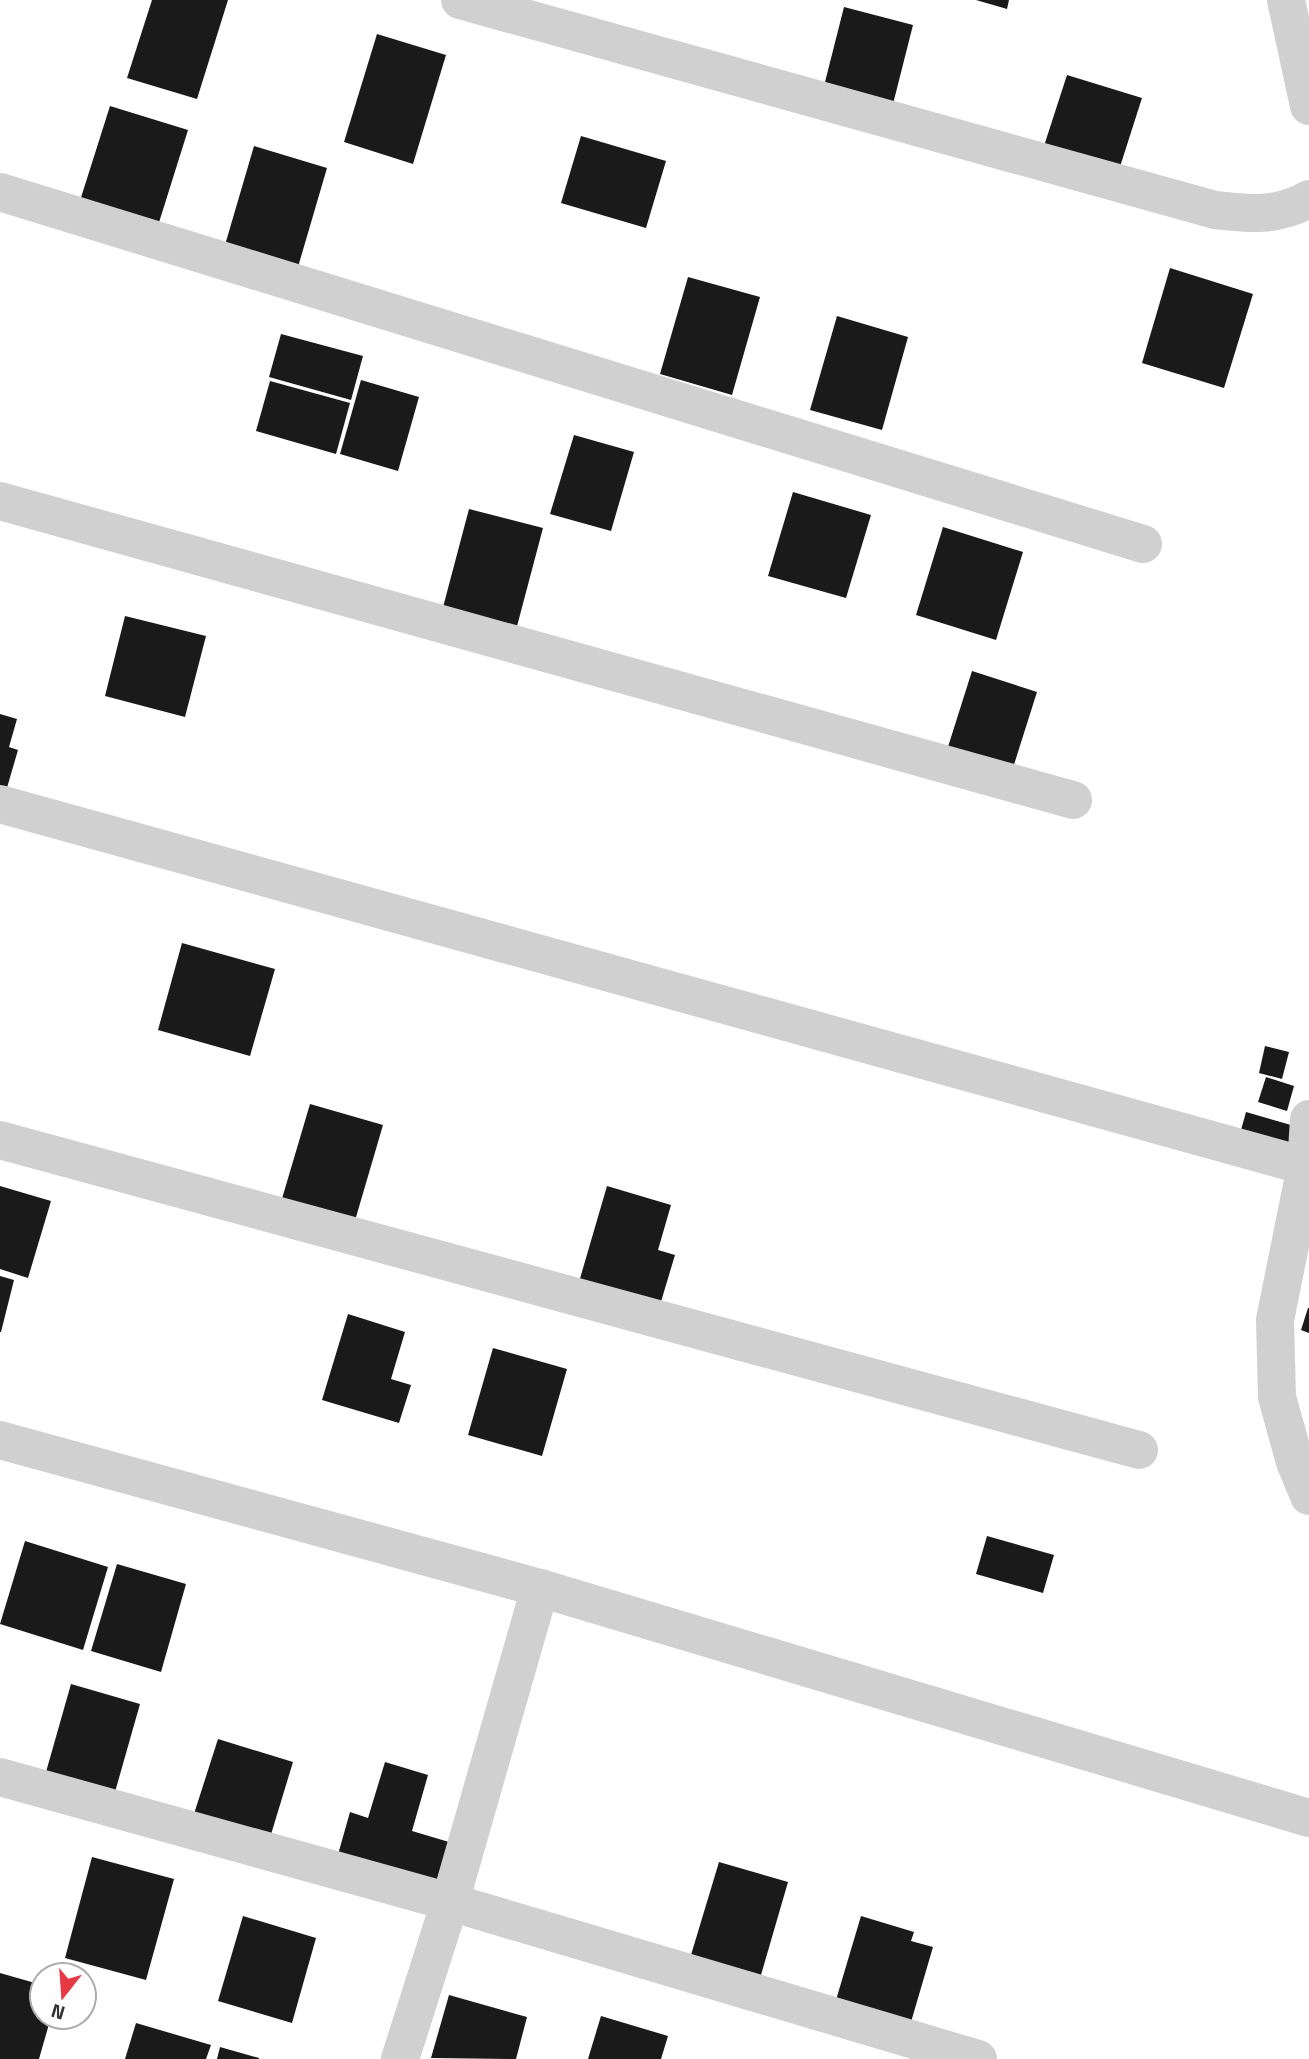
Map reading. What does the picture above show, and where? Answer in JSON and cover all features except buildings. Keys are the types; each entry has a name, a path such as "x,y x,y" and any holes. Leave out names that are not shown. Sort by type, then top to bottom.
{"street":[{"path":"460,0 1216,211 1258,215 1296,206 1309,199"},
{"path":"1286,0 1309,106"},
{"path":"0,192 1143,544"},
{"path":"0,500 1073,800"},
{"path":"0,804 1308,1167"},
{"path":"1309,1119 1308,1167 1275,1320 1278,1397 1295,1462 1309,1496"},
{"path":"0,1140 1139,1450"},
{"path":"0,1440 540,1588 1309,1818"},
{"path":"400,2059 450,1902 540,1588"},
{"path":"0,1777 450,1902 978,2059"}]}
